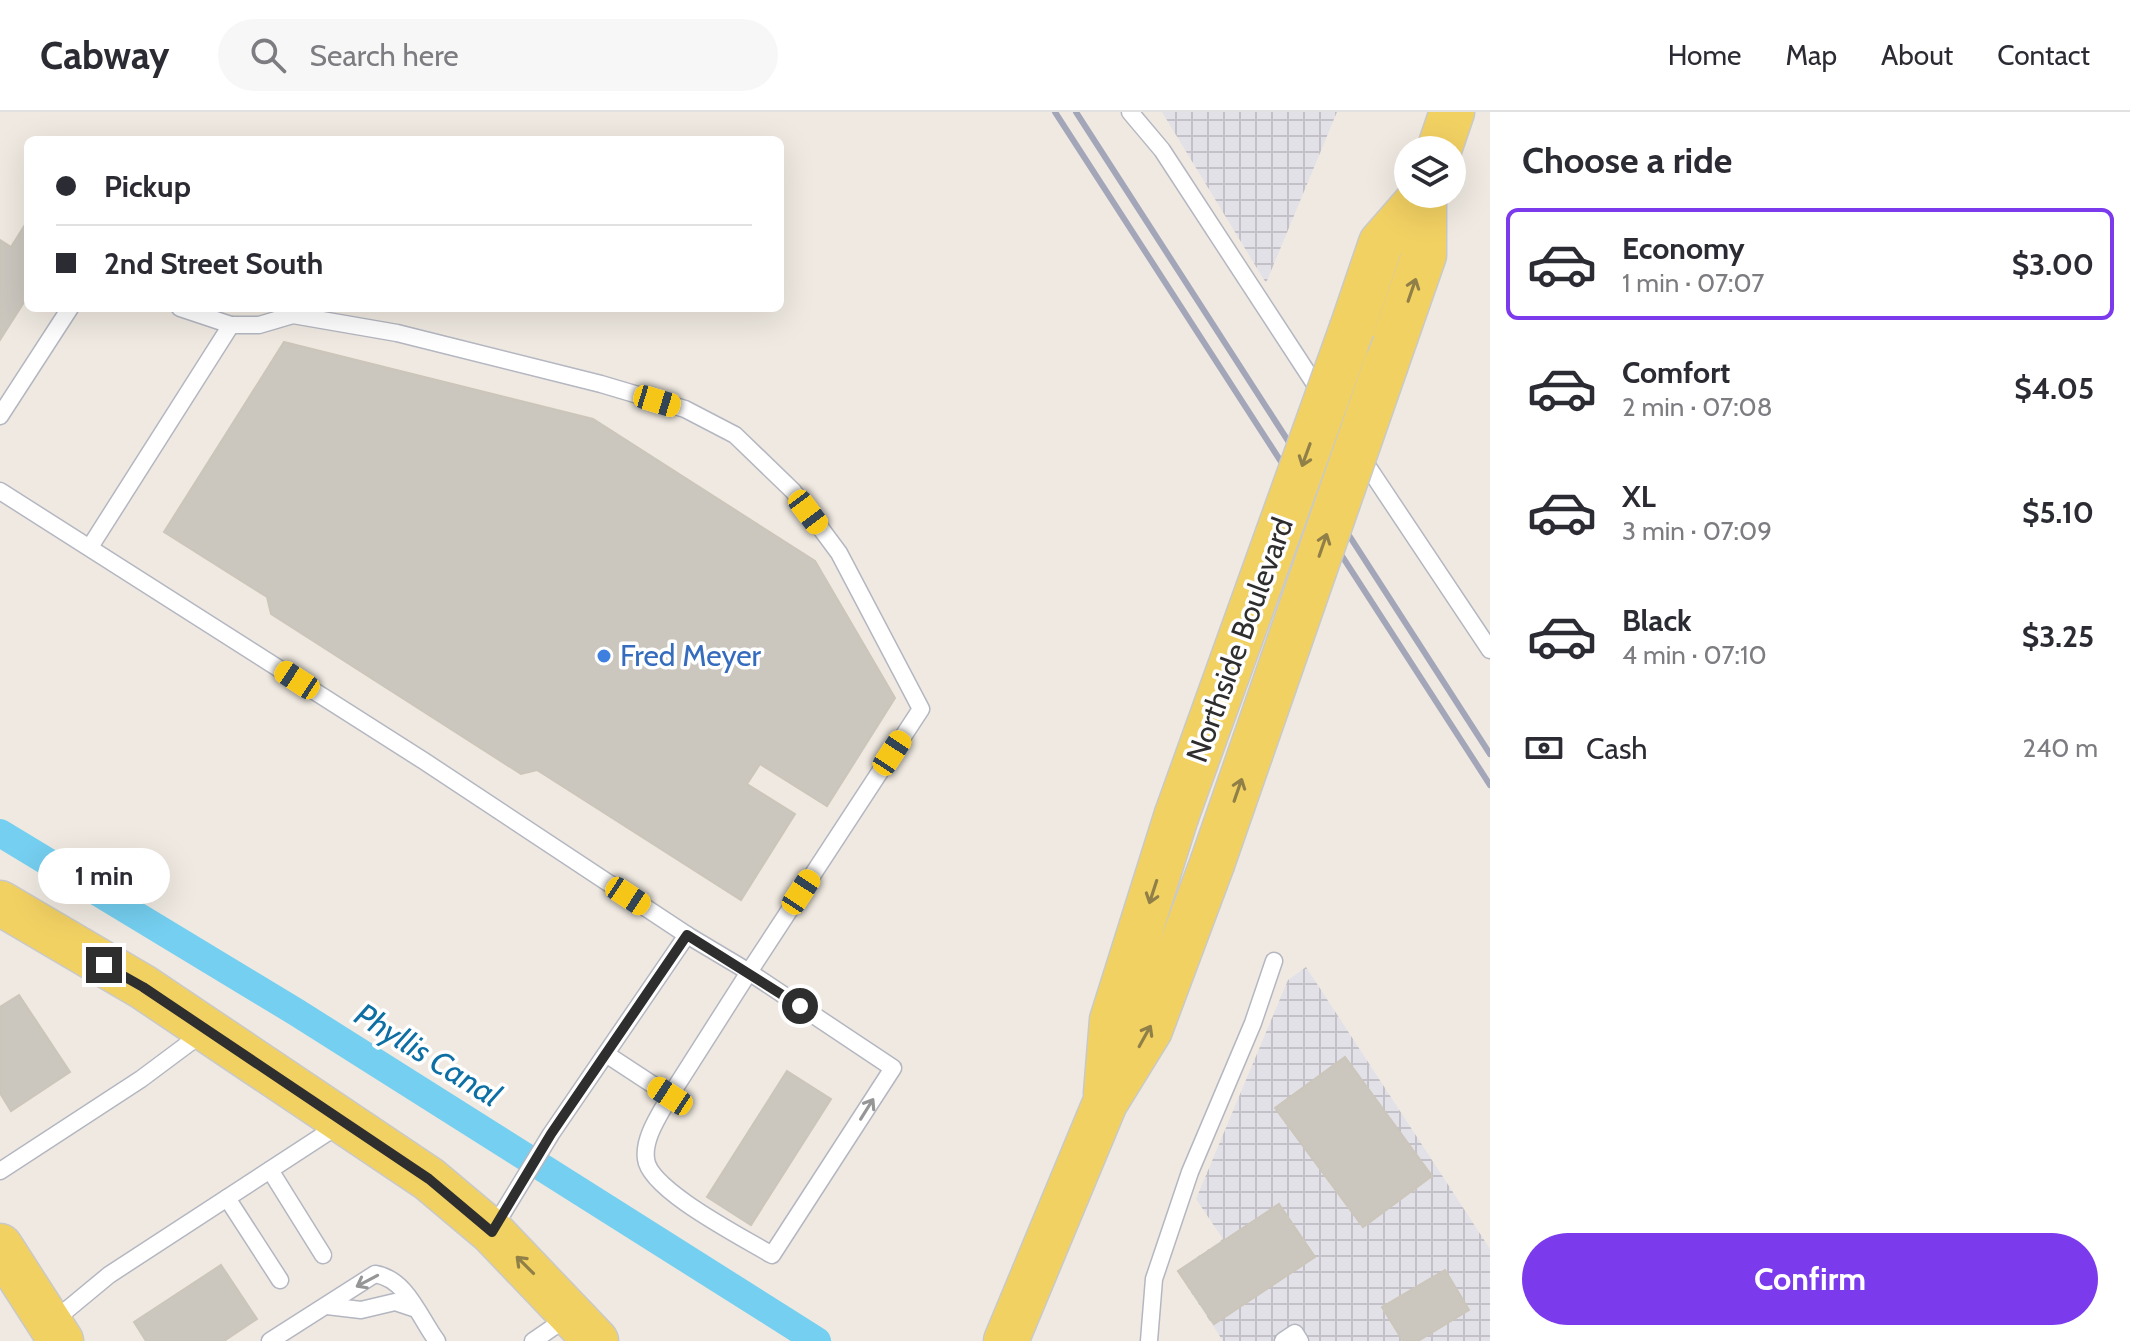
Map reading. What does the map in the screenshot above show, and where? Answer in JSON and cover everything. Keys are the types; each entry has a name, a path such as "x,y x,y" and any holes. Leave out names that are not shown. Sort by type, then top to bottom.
{"main road":[{"path":"1444,136 1452,112"},
{"name":"Northside Boulevard","path":"1105,1103 1112,1020 1176,817 1381,243 1412,208"},
{"name":"Northside Boulevard","path":"1006,1341 1105,1103 1150,1030 1212,864 1424,255 1423,208"},
{"path":"0,903 143,987 429,1179 492,1232 584,1328"},
{"path":"0,921 49,933"},
{"path":"0,1246 55,1333"}],"lane":[{"path":"1130,112 1180,177 1490,650"},
{"path":"0,416 67,312"},
{"path":"0,491 749,972 893,1068 772,1255 670,1191 646,1163 645,1148 670,1096 749,972 921,709 839,553 793,491 735,435 685,409 601,384 397,333 293,315 259,325 231,325 192,312"},
{"path":"90,547 231,325"},
{"path":"492,1232 551,1134 687,935"},
{"path":"1149,1341 1154,1279 1190,1172 1253,1023 1274,961"},
{"path":"0,1171 141,1079 207,1030"},
{"path":"606,1054 670,1096"},
{"path":"55,1333 109,1275 344,1122"},
{"path":"270,1170 323,1255"},
{"path":"227,1198 280,1280"},
{"path":"270,1341 375,1274 389,1276 399,1284 437,1341"},
{"path":"327,1306 361,1310 395,1302 416,1309"},
{"path":"533,1341 584,1328"},
{"path":"1283,1341 1295,1333 1300,1341"}],"shaded area":[{"path":"1162,112 1337,112 1266,283"},
{"path":"1306,967 1490,1249 1490,1341 1223,1341 1177,1271 1223,1239 1196,1199 1288,980"}],"building":[{"path":"24,226 24,302 0,340 0,240 11,247"},
{"name":"Fred Meyer","path":"284,342 593,419 815,561 895,698 827,806 760,764 747,784 795,814 741,900 537,770 521,774 271,614 267,597 164,532"},
{"path":"19,995 70,1072 11,1111 0,1093 0,1007"},
{"path":"1345,1057 1432,1176 1363,1227 1275,1108"},
{"path":"787,1071 831,1099 751,1225 707,1197"},
{"path":"1279,1204 1315,1257 1214,1324 1178,1271"},
{"path":"221,1265 257,1319 224,1341 146,1341 134,1322"},
{"path":"1445,1270 1469,1310 1418,1341 1403,1341 1382,1307"}],"waterway":[{"name":"Phyllis Canal","path":"0,833 296,1012 817,1341"}],"railway":[{"path":"1055,112 1490,785"},
{"path":"1076,112 1490,754"}],"place":[{"name":"Fred Meyer","path":"604,656"}],"route":[{"path":"104,965 143,987 429,1179 492,1232 551,1134 687,935 800,1006"}]}
